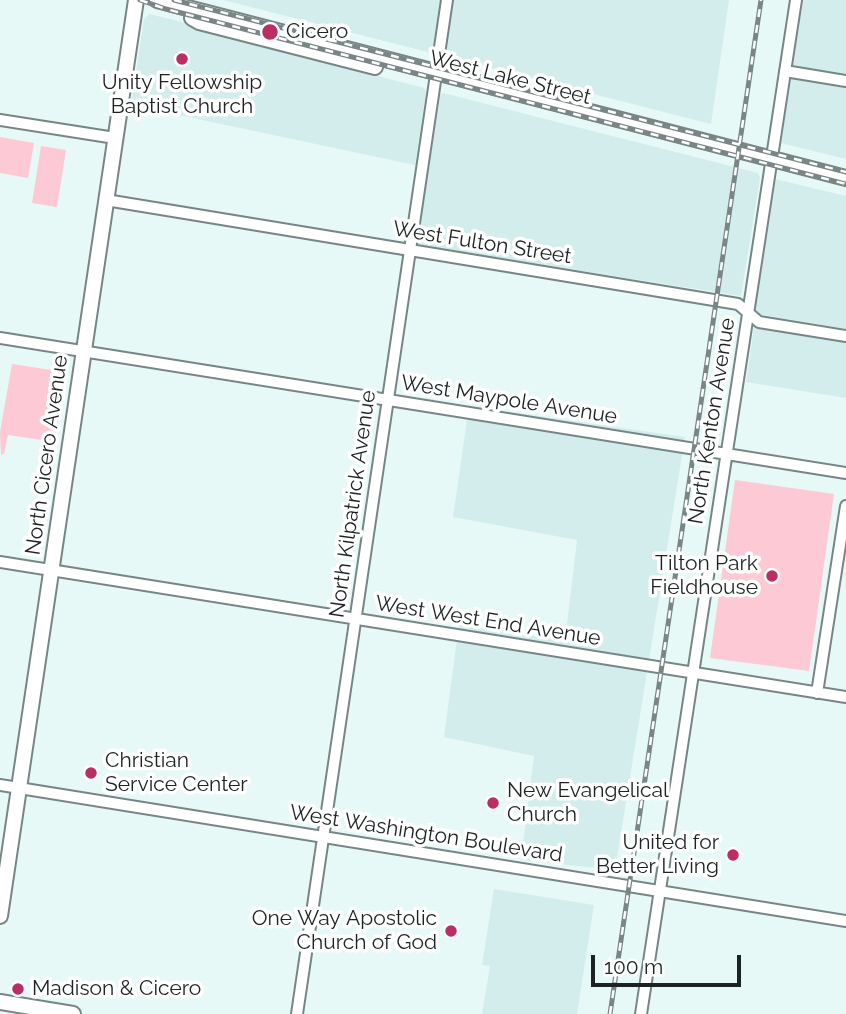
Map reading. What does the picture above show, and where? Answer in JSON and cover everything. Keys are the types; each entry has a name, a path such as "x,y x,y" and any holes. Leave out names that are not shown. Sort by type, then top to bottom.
{"main road":[{"name":"North Cicero Avenue","path":"0,916 136,0"},
{"name":"West Lake Street","path":"189,0 437,73"},
{"name":"West Lake Street","path":"162,2 846,178"},
{"name":"West Lake Street","path":"772,159 846,169"},
{"name":"West Lake Street","path":"772,159 846,187"},
{"path":"0,1002 73,1014"}],"street":[{"name":"North Kilpatrick Avenue","path":"297,1014 447,0"},
{"name":"North Kenton Avenue","path":"641,1014 796,0"},
{"path":"785,71 846,81"},
{"path":"0,120 115,138"},
{"name":"West Fulton Street","path":"106,201 738,304 759,322 846,336"},
{"name":"West Maypole Avenue","path":"0,338 846,473"},
{"path":"817,693 846,506"},
{"name":"West West End Avenue","path":"0,562 846,697"},
{"name":"West Washington Boulevard","path":"0,785 846,921"}],"shaded area":[{"path":"223,0 729,0 711,124"},
{"path":"803,0 846,0 846,159 781,143"},
{"path":"149,14 424,88 426,92 415,165 131,105 144,19"},
{"path":"443,93 758,173 760,178 741,296 417,245 439,95"},
{"path":"0,137 34,143 28,178 0,173"},
{"path":"41,146 66,150 57,207 32,203"},
{"path":"775,179 846,196 846,329 753,313"},
{"path":"754,327 846,342 846,398 746,382"},
{"path":"12,364 65,372 55,442 8,435 4,454 1,455 0,432"},
{"path":"469,406 685,437 615,870 521,860 534,756 444,737 459,624 565,641 577,540 453,517"},
{"name":"Tilton Park Fieldhouse","path":"735,480 834,494 809,671 710,658"},
{"path":"494,889 594,905 577,1014 482,1014 490,966 482,965"}],"railway":[{"path":"140,0 166,9 846,184"},
{"path":"174,0 846,172"},
{"path":"610,1014 761,0"}],"place":[{"name":"Cicero","path":"270,32"},
{"name":"Unity Fellowship Baptist Church","path":"182,59"},
{"name":"Tilton Park Fieldhouse","path":"772,576"},
{"name":"Christian Service Center","path":"91,773"},
{"name":"New Evangelical Church","path":"493,803"},
{"name":"United for Better Living","path":"733,855"},
{"name":"One Way Apostolic Church of God","path":"451,931"},
{"name":"Madison & Cicero","path":"18,989"}]}
